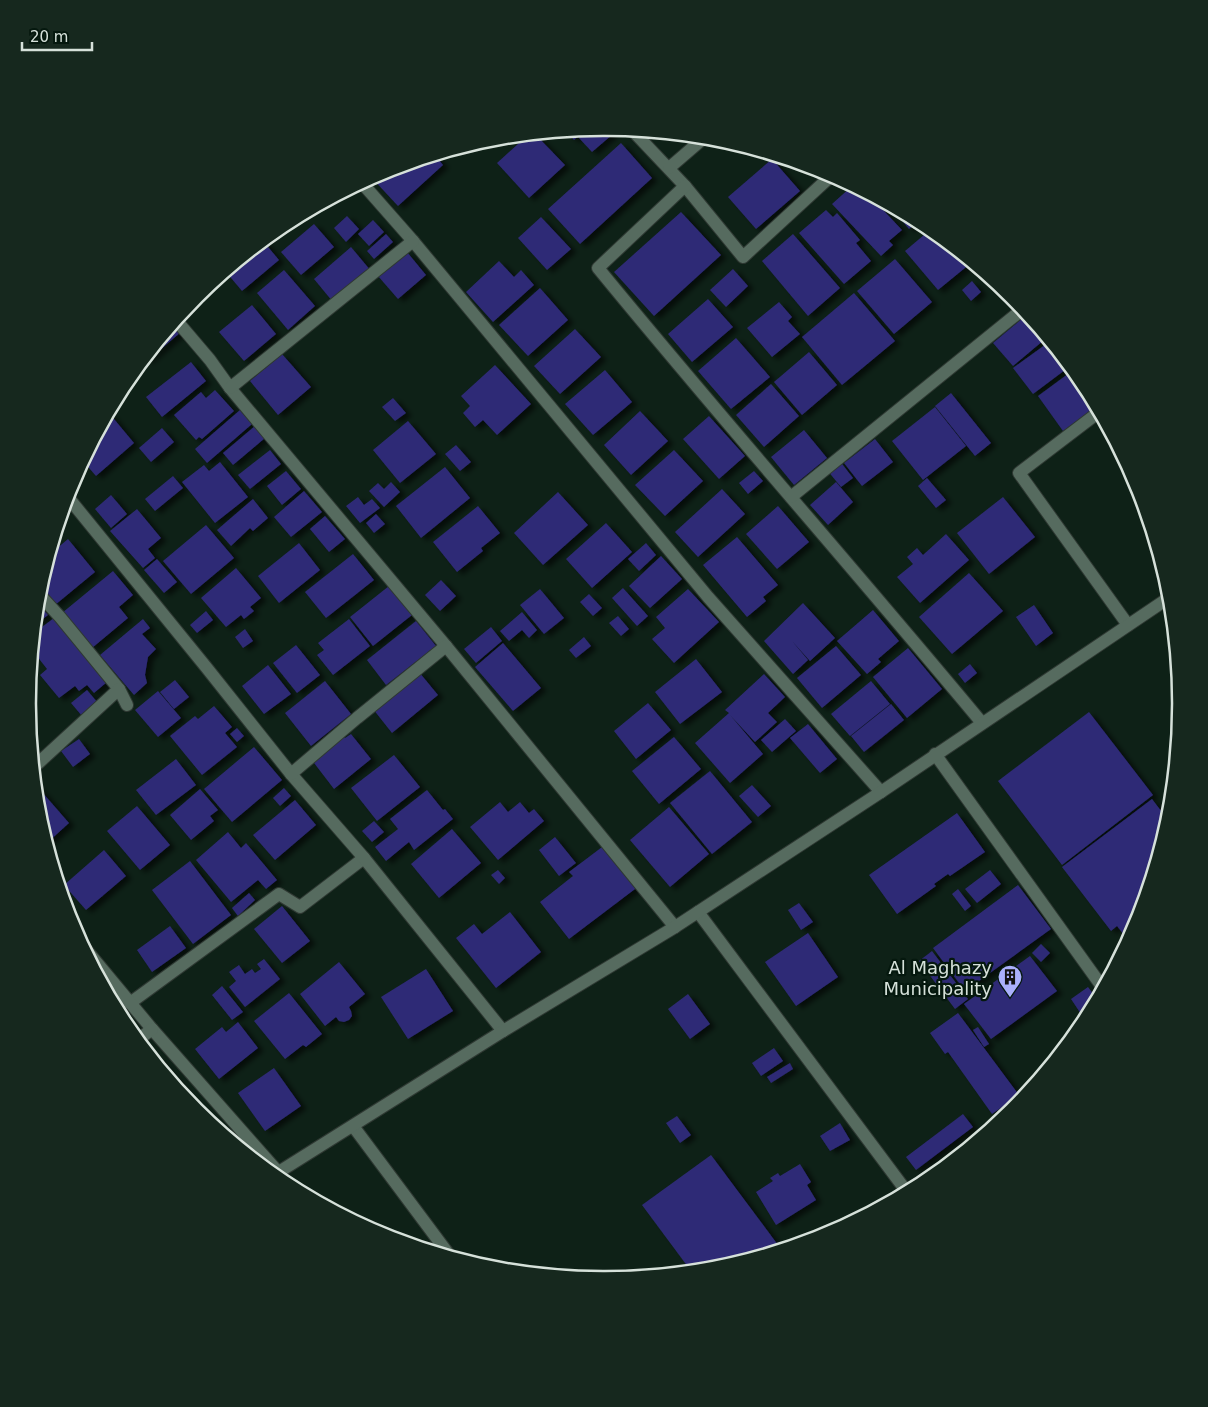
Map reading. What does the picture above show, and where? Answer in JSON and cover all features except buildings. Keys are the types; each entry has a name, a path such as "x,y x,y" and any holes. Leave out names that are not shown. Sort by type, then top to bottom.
{"street":[{"path":"639,137 685,186 742,257 825,181"},
{"path":"669,168 697,144"},
{"path":"685,186 598,268 693,383 866,584 982,723"},
{"path":"366,188 708,597 881,792"},
{"path":"230,388 412,241"},
{"path":"791,497 1017,314"},
{"path":"181,325 210,360 230,388 446,646 675,928"},
{"path":"1094,416 1019,473 1128,625"},
{"path":"73,503 206,666 291,774 364,858 503,1031"},
{"path":"46,601 119,689 127,705"},
{"path":"281,1171 503,1031 675,928 1162,602"},
{"path":"291,774 446,646"},
{"path":"39,762 119,689"},
{"path":"935,754 1099,982"},
{"path":"130,1003 278,894 300,907 364,858"},
{"path":"698,912 903,1186"},
{"path":"103,971 260,1156"},
{"path":"144,1035 152,1029"},
{"path":"353,1126 444,1248"}],"place":[{"name":"Al Maghazy Municipality","path":"1010,998"}]}
